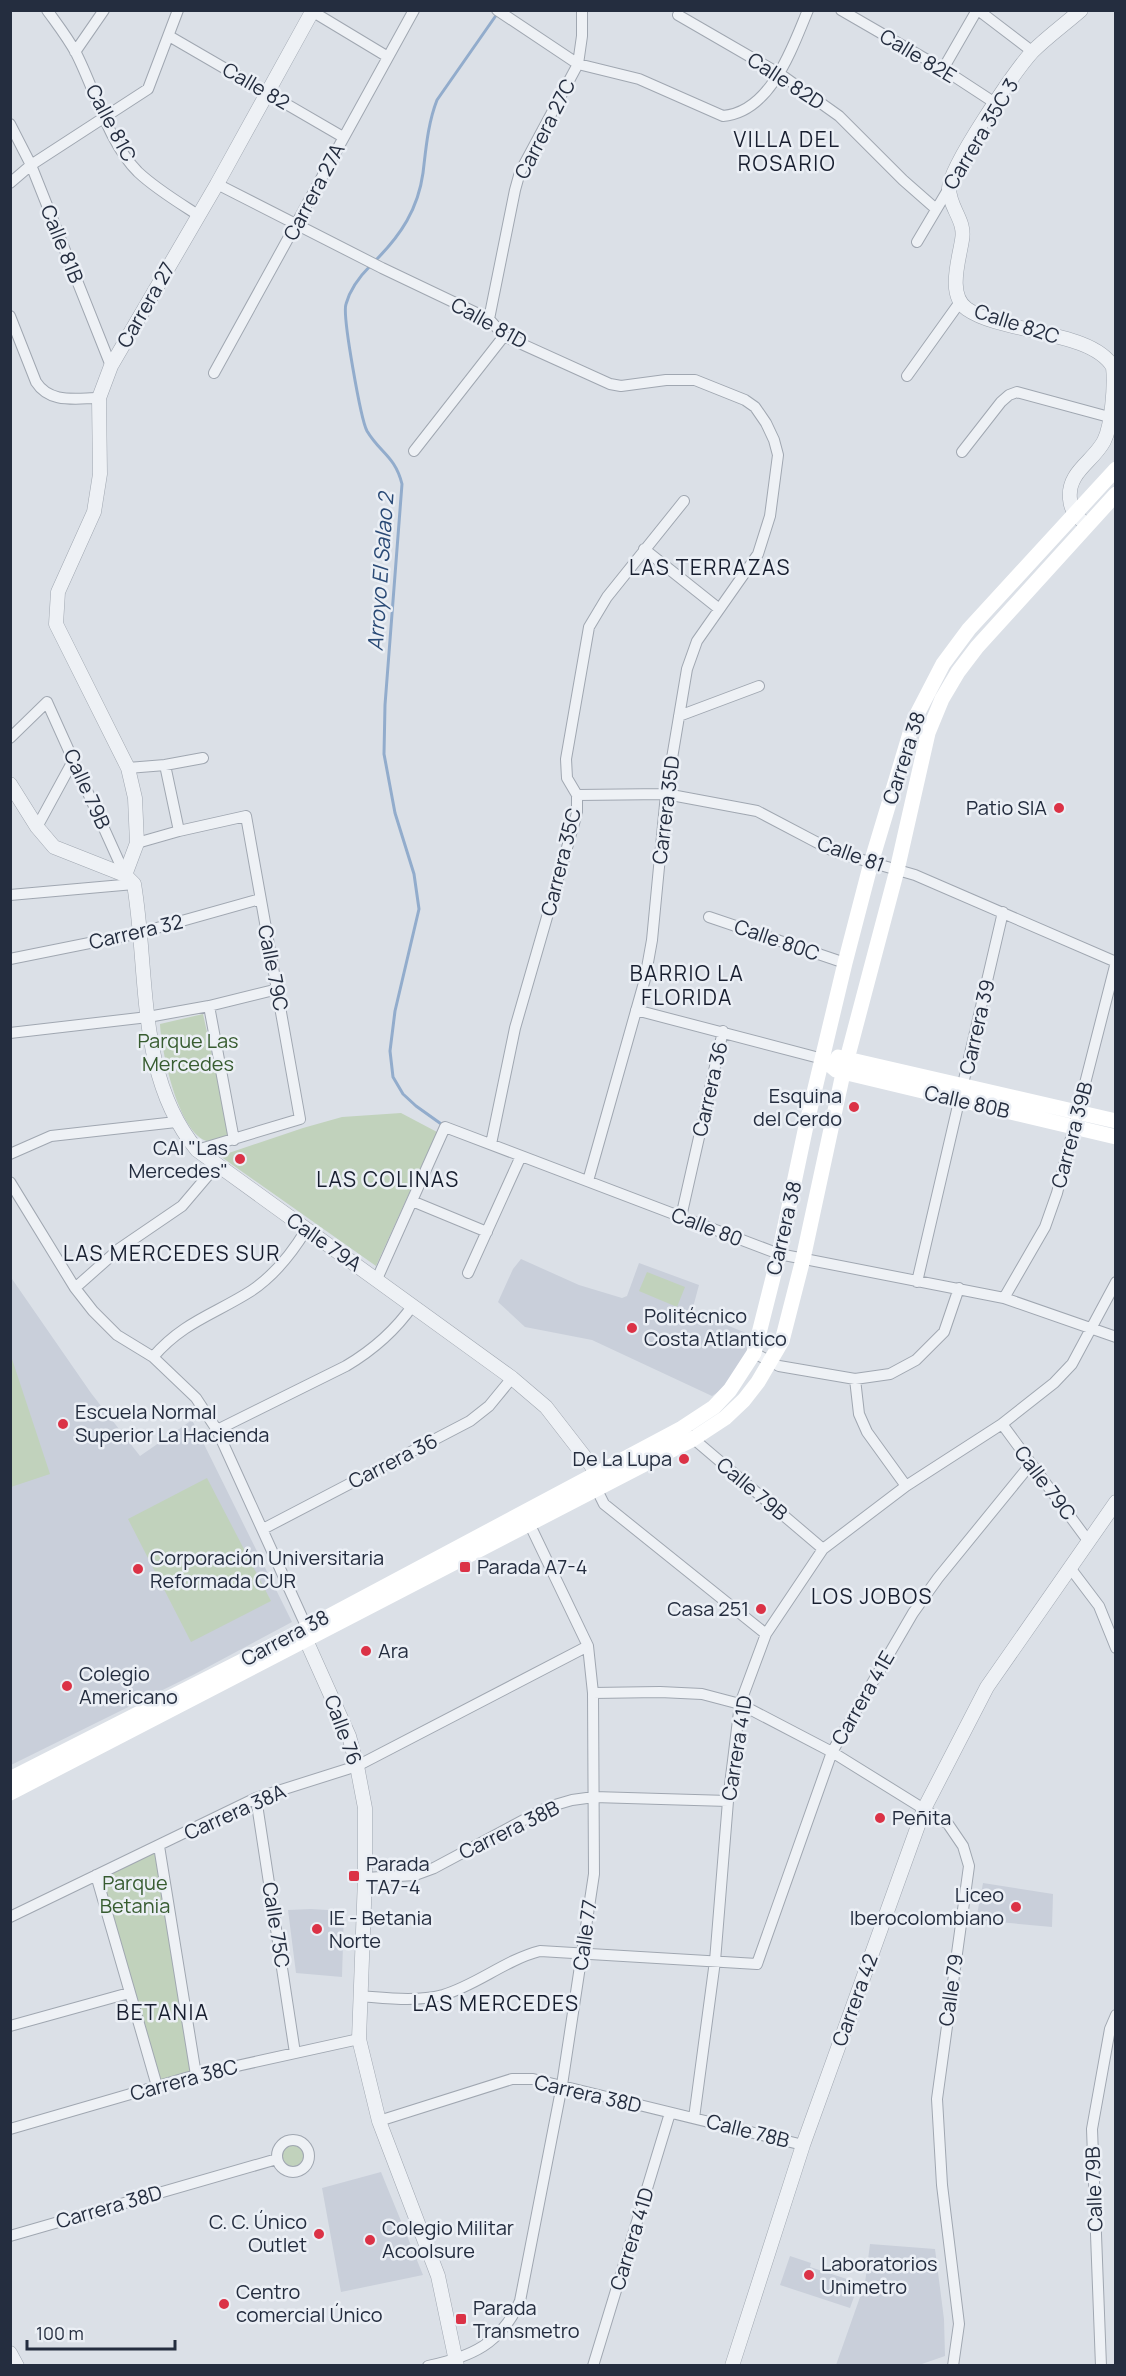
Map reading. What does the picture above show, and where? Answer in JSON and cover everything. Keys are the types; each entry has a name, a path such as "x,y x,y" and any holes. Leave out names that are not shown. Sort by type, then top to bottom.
{"main road":[{"name":"Carrera 38","path":"688,1434 730,1390 754,1353 779,1254 806,1126 845,963 871,863 914,720 943,664 969,629 1116,469"},
{"name":"Carrera 38","path":"10,1793 596,1481 688,1434 725,1418 744,1400 771,1362 782,1341 803,1259 845,1066 897,870 928,733 942,699 976,647 1116,494"},
{"name":"Calle 80B","path":"823,1059 839,1057 845,1066 961,1094 1075,1128 1116,1137"},
{"name":"Calle 80B","path":"961,1094 1079,1112 1116,1121"},
{"name":"Carrera 38","path":"10,1779 529,1523 596,1481"}],"street":[{"name":"Calle 81C","path":"47,10 75,52 120,147 137,171 167,195 198,215"},
{"path":"75,52 104,10"},
{"path":"10,183 31,165 148,89 178,10"},
{"name":"Carrera 27A","path":"214,373 414,10"},
{"name":"Carrera 27C","path":"489,319 520,172 578,64 582,36 582,10"},
{"path":"501,13 578,64 639,79 719,115 735,115 753,105 780,74 808,10"},
{"name":"Calle 82E","path":"841,10 943,69 995,103"},
{"path":"943,69 978,10 1033,52"},
{"name":"Carrera 35C 3","path":"917,242 995,103 1033,52 1081,10"},
{"path":"312,11 388,57"},
{"name":"Carrera 27","path":"128,768 56,624 58,592 94,512 100,474 99,398 111,366 217,184 312,11"},
{"name":"Calle 82D","path":"678,15 780,74 839,116 903,180 936,208"},
{"name":"Calle 82","path":"169,36 343,137"},
{"name":"Calle 81B","path":"10,124 31,165 111,366"},
{"name":"Calle 81D","path":"217,184 380,267 489,319 504,336 610,384 621,386 666,380 695,380 745,400 755,407 766,423 778,455"},
{"name":"Calle 82C","path":"949,188 964,230 956,284 960,302 969,311 1005,324 1081,344 1098,352 1113,367 1114,387 1109,417"},
{"path":"907,376 960,302"},
{"path":"10,316 42,392 54,398 99,398"},
{"path":"414,451 504,336"},
{"path":"962,452 1001,402 1017,392 1109,417 1103,443 1074,476 1069,491 1071,508 1087,525"},
{"name":"Carrera 35D","path":"588,1181 645,979 652,940 666,794 687,669 697,640 758,554 770,516 778,455"},
{"name":"Carrera 35C","path":"491,1144 515,1028 577,813 577,795 567,778 566,759 589,627 607,597 684,501"},
{"path":"644,549 718,608"},
{"path":"679,716 759,686"},
{"name":"Calle 79B","path":"10,738 47,702 130,880"},
{"path":"130,880 137,843 135,798 128,768 165,765 202,758"},
{"path":"37,827 74,759"},
{"path":"137,843 178,831 165,765"},
{"path":"10,784 37,827 54,847 130,880"},
{"name":"Calle 81","path":"577,795 666,794 757,811 835,852 915,875 1116,962"},
{"name":"Calle 79C","path":"178,831 246,816 278,989 300,1119 234,1140"},
{"path":"10,895 130,880"},
{"name":"Calle 79A","path":"130,880 138,911 148,1017 156,1065 176,1122 197,1150 216,1166 377,1279 512,1378 546,1407 591,1465 604,1504 766,1634"},
{"name":"Carrera 32","path":"10,959 139,933 260,899"},
{"name":"Carrera 39","path":"917,1281 1004,912"},
{"name":"Calle 80C","path":"709,917 845,963"},
{"name":"Carrera 39B","path":"1004,1298 1045,1227 1057,1193 1116,962"},
{"path":"10,1033 148,1017 209,1006 278,989"},
{"path":"197,1150 234,1140 209,1006"},
{"name":"Calle 80B","path":"636,1010 823,1059"},
{"name":"Carrera 36","path":"681,1217 723,1032"},
{"path":"10,1154 51,1136 176,1122"},
{"name":"Calle 80","path":"412,1201 445,1127 779,1254 1004,1298 1116,1337"},
{"path":"468,1273 521,1156"},
{"path":"75,1287 119,1249 182,1206 216,1166"},
{"name":"Calle 76","path":"10,1182 75,1287 93,1311 117,1335 153,1357 196,1398 216,1430 263,1529 341,1715 357,1766 365,1808 365,1878 359,2039 379,2121 438,2276 456,2363"},
{"path":"377,1279 412,1201 487,1232"},
{"path":"153,1357 183,1329 252,1290 270,1276 287,1258 306,1230"},
{"name":"Carrera 41D","path":"694,2118 715,1960 728,1800 740,1704 766,1634 823,1549 906,1486 1002,1424 1060,1377 1072,1364 1116,1282"},
{"path":"754,1353 779,1366 855,1379 890,1374 916,1360 944,1332 959,1288"},
{"path":"216,1430 366,1354 394,1328 413,1305"},
{"name":"Carrera 36","path":"263,1529 470,1421 489,1406 512,1378"},
{"path":"855,1379 859,1414 867,1432 906,1486"},
{"name":"Calle 79C","path":"1002,1424 1089,1542"},
{"name":"Calle 79B","path":"688,1434 823,1549"},
{"name":"Carrera 41E","path":"715,1960 757,1964 832,1752 913,1613 938,1578 1030,1465"},
{"name":"Carrera 42","path":"732,2366 803,2145 924,1809 987,1687 1116,1502"},
{"name":"Calle 77","path":"456,2363 493,2340 505,2328 520,2301 562,2085 594,1874 593,1693 588,1646 529,1523"},
{"path":"1071,1569 1099,1606 1116,1648"},
{"name":"Carrera 38A","path":"10,1917 256,1798 357,1766 588,1646"},
{"path":"593,1693 660,1692 702,1695 740,1704"},
{"name":"Calle 79","path":"740,1704 832,1752 948,1824 963,1846 969,1866 937,2099 942,2185 959,2324 953,2366"},
{"name":"Carrera 38B","path":"365,1878 415,1875 434,1868 548,1808 572,1800 594,1797 728,1800"},
{"name":"Calle 75C","path":"256,1798 295,2053"},
{"path":"159,1846 196,2075"},
{"path":"96,1875 129,1994 158,2086"},
{"path":"360,1996 416,1999 445,1994 521,1956 540,1951 715,1960"},
{"path":"10,2026 129,1994"},
{"name":"Calle 79B","path":"1101,2366 1092,2129 1110,2029 1116,2015"},
{"name":"Carrera 38C","path":"10,2129 196,2075 359,2039"},
{"name":"Carrera 38D","path":"379,2121 512,2079 533,2079 562,2085 670,2114 694,2118"},
{"name":"Carrera 41D","path":"593,2366 670,2114"},
{"name":"Calle 78B","path":"694,2118 803,2145"},
{"name":"Carrera 38D","path":"10,2235 277,2159"},
{"path":"10,2353 17,2366"},
{"path":"428,2366 456,2363"}],"shaded area":[{"name":"Politécnico Costa Atlantico","path":"521,1259 579,1285 622,1298 627,1296 639,1263 699,1285 692,1311 751,1335 745,1357 721,1390 712,1396 592,1340 525,1327 498,1302 513,1269"},
{"name":"Corporación Universitaria Reformada CUR","path":"10,1276 91,1393 140,1456 192,1420 292,1622 193,1675 11,1765"},
{"name":"Liceo Iberocolombiano","path":"983,1883 1053,1894 1052,1927 976,1920"},
{"name":"IE - Betania Norte","path":"288,1910 344,1911 342,1977 296,1973"},
{"name":"Colegio Militar Acoolsure","path":"381,2172 423,2275 341,2292 322,2188"},
{"path":"870,2244 935,2249 944,2319 945,2356 919,2365 836,2365 865,2283"},
{"name":"Laboratorios Unimetro","path":"790,2256 811,2263 810,2267 859,2283 850,2308 780,2285"}],"green space":[{"name":"Parque Las Mercedes","path":"203,1014 230,1136 212,1142 200,1138 190,1127 181,1111 168,1072 160,1024"},
{"path":"401,1113 437,1132 376,1266 220,1156 342,1117"},
{"path":"647,1272 685,1287 677,1307 639,1291"},
{"path":"10,1353 50,1474 11,1487 10,1487"},
{"path":"207,1478 271,1601 191,1642 128,1519"},
{"name":"Parque Betania","path":"159,1846 196,2075 157,2086 96,1875"},
{"path":"295,2143 304,2147 308,2156 304,2165 295,2169 286,2165 282,2156 286,2147"}],"waterway":[{"name":"Arroyo El Salao 2","path":"375,261 407,221 417,198 421,186 429,127 437,100 497,14"},
{"name":"Arroyo El Salao 2","path":"371,265 359,278 348,298 347,327 364,423 367,431 395,467 402,484 385,705 384,754 395,813 414,874 419,909 395,1011 390,1051 393,1077 403,1094 444,1126"}],"place":[{"name":"Patio SIA","path":"1059,808"},
{"name":"Esquina del Cerdo","path":"854,1107"},
{"name":"CAI \"Las Mercedes\"","path":"240,1159"},
{"name":"Politécnico Costa Atlantico","path":"632,1328"},
{"name":"Escuela Normal Superior La Hacienda","path":"63,1424"},
{"name":"De La Lupa","path":"684,1459"},
{"name":"Parada A7-4","path":"465,1567"},
{"name":"Corporación Universitaria Reformada CUR","path":"138,1569"},
{"name":"Casa 251","path":"761,1609"},
{"name":"Ara","path":"366,1651"},
{"name":"Colegio Americano","path":"67,1686"},
{"name":"Peñita","path":"880,1818"},
{"name":"Parada TA7-4","path":"354,1876"},
{"name":"Liceo Iberocolombiano","path":"1016,1907"},
{"name":"IE - Betania Norte","path":"317,1929"},
{"name":"C. C. Único Outlet","path":"319,2234"},
{"name":"Colegio Militar Acoolsure","path":"370,2240"},
{"name":"Laboratorios Unimetro","path":"809,2275"},
{"name":"Centro comercial Único","path":"224,2304"},
{"name":"Parada Transmetro","path":"461,2319"}],"district":[{"name":"VILLA DEL ROSARIO","path":"787,152"},
{"name":"LAS TERRAZAS","path":"710,568"},
{"name":"BARRIO LA FLORIDA","path":"687,986"},
{"name":"LAS COLINAS","path":"388,1180"},
{"name":"LAS MERCEDES SUR","path":"172,1254"},
{"name":"LOS JOBOS","path":"872,1597"},
{"name":"LAS MERCEDES","path":"496,2004"},
{"name":"BETANIA","path":"163,2013"}]}
